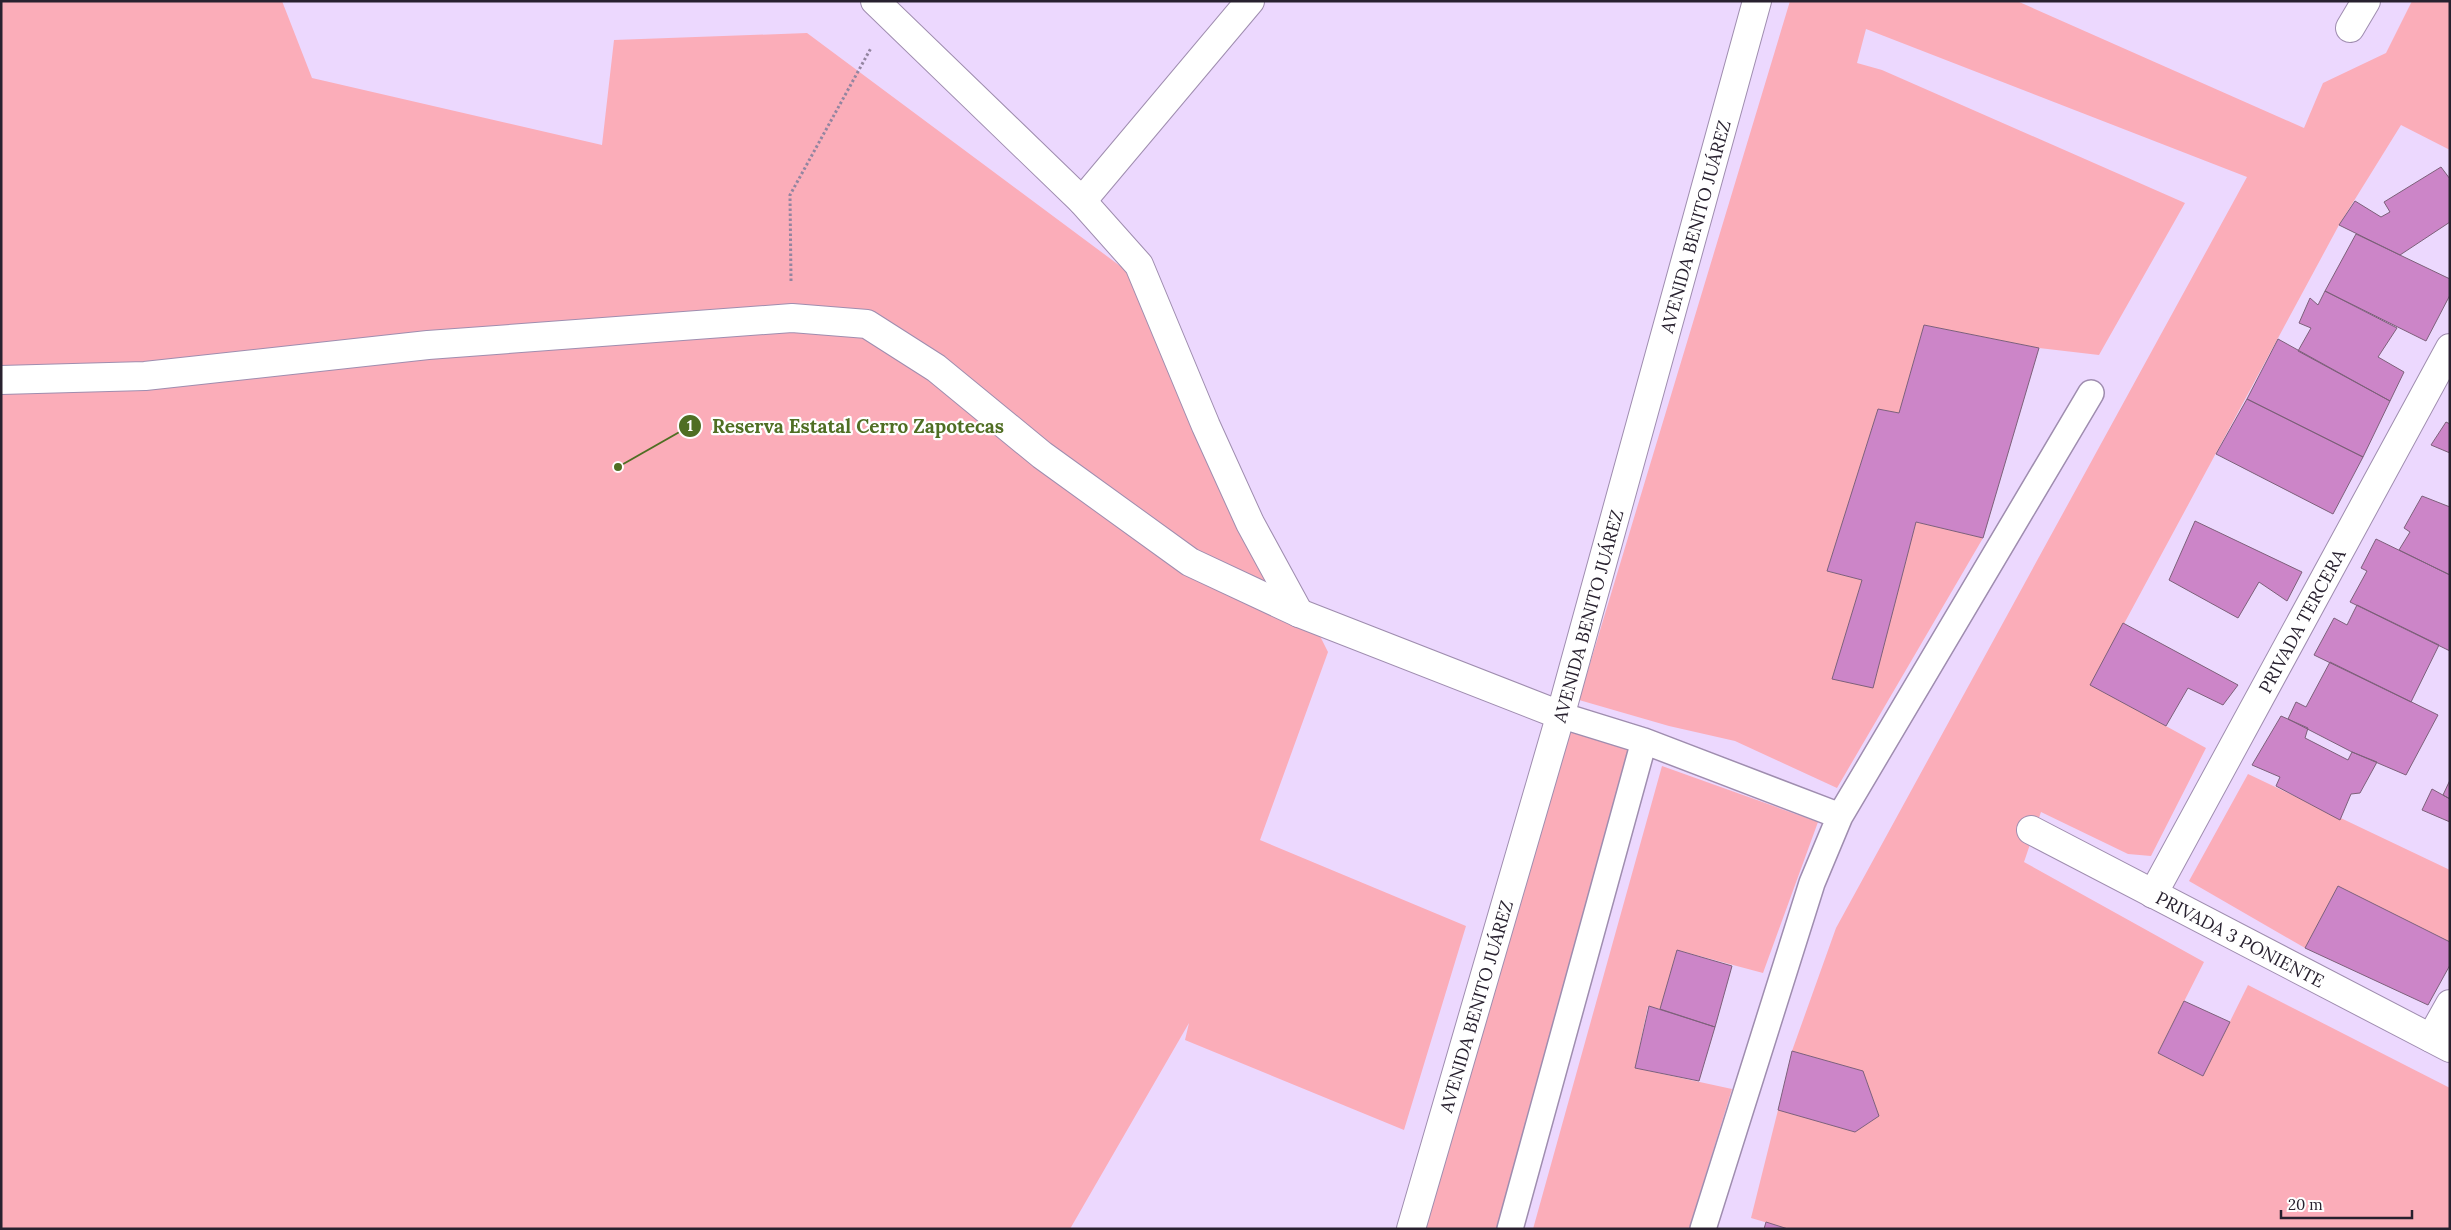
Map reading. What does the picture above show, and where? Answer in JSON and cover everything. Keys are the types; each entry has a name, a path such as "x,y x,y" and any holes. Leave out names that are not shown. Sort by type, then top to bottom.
{"street":[{"path":"1082,201 1250,1"},
{"name":"AVENIDA BENITO JUÁREZ","path":"1411,1229 1560,715 1757,1"},
{"path":"2350,28 2366,1"},
{"path":"882,8 1082,201 1139,266 1206,426 1250,522 1299,613"},
{"path":"1,380 145,376 428,345 792,318 867,324 936,368 1042,455 1190,562 1299,613 1560,715"},
{"name":"PRIVADA TERCERA","path":"2153,894 2450,348"},
{"name":"PRIVADA 3 PONIENTE","path":"2031,830 2440,1043"},
{"path":"2440,1043 2450,1004"}],"lane":[{"path":"1703,1229 1812,883 1840,816 2091,393"},
{"path":"1560,715 1644,740 1840,816"},
{"path":"1510,1229 1644,740"}],"path":[{"path":"792,318 790,195 882,8"}],"shaded area":[{"path":"1,1 282,1 312,78 602,145 614,40 807,33 1143,283 1328,652 1260,840 1466,926 1404,1130 1185,1040 1189,1023 1070,1229 1,1229"},
{"path":"1790,1 2017,1 2304,128 2323,83 2386,53 2412,1 2450,1 2450,150 2401,125 2339,225 2091,685 2206,748 2151,856 2128,854 2041,812 2024,862 2204,962 2158,1053 2203,1076 2248,985 2450,1088 2450,1229 1788,1229 1751,1218 1778,1110 1855,1132 1879,1116 1863,1071 1792,1051 1836,928 2247,177 1866,29 1857,63 1882,70 2185,203 2099,355 2039,348 1924,325 1899,413 1878,409 1827,571 1862,580 1832,679 1873,687 1916,522 1983,538 1837,788 1735,741 1669,726 1579,700"},
{"path":"1558,724 1633,747 1507,1229 1418,1229"},
{"path":"1662,766 1818,822 1763,973 1677,950 1660,1009 1648,1006 1635,1068 1732,1089 1689,1229 1533,1229"},
{"path":"2248,774 2450,870 2450,942 2338,886 2305,948 2189,881"}],"building":[{"path":"2441,167 2450,179 2450,222 2400,255 2339,225 2355,201 2381,217 2390,212 2384,202"},
{"path":"2356,234 2450,279 2450,295 2426,341 2325,291"},
{"path":"2325,291 2397,328 2378,357 2404,372 2390,401 2298,351 2311,328 2299,323 2310,298 2318,305"},
{"path":"1924,325 2039,348 1983,538 1916,522 1873,688 1832,679 1862,580 1827,571 1878,409 1899,413"},
{"path":"2278,339 2390,401 2363,457 2247,399"},
{"path":"2247,399 2363,457 2333,514 2216,454"},
{"path":"2446,422 2450,424 2450,453 2431,445"},
{"path":"2422,496 2450,507 2450,575 2399,550 2410,532 2404,528"},
{"path":"2195,521 2302,572 2287,601 2259,582 2238,618 2169,580"},
{"path":"2376,539 2450,575 2450,651 2350,602 2367,571 2361,568"},
{"path":"2357,605 2439,645 2411,702 2314,655 2334,618 2347,625"},
{"path":"2123,623 2238,685 2223,705 2188,688 2166,726 2090,685"},
{"path":"2330,662 2438,715 2406,775 2352,752 2288,719 2296,702 2306,707"},
{"path":"2281,716 2308,728 2305,738 2348,760 2352,752 2377,762 2360,793 2351,794 2340,820 2276,786 2280,777 2252,765"},
{"path":"2450,780 2450,799 2443,795"},
{"path":"2432,789 2450,799 2450,822 2422,810"},
{"path":"2338,886 2450,942 2450,965 2428,1005 2305,948"},
{"path":"1677,950 1732,966 1715,1027 1660,1009"},
{"path":"2184,1001 2230,1022 2203,1076 2158,1053"},
{"path":"1649,1006 1715,1027 1699,1081 1635,1068"},
{"path":"1792,1051 1863,1071 1879,1116 1855,1132 1778,1110"},
{"path":"1766,1222 1788,1229 1764,1229"}],"place":[{"name":"Reserva Estatal Cerro Zapotecas","path":"618,467"}]}
